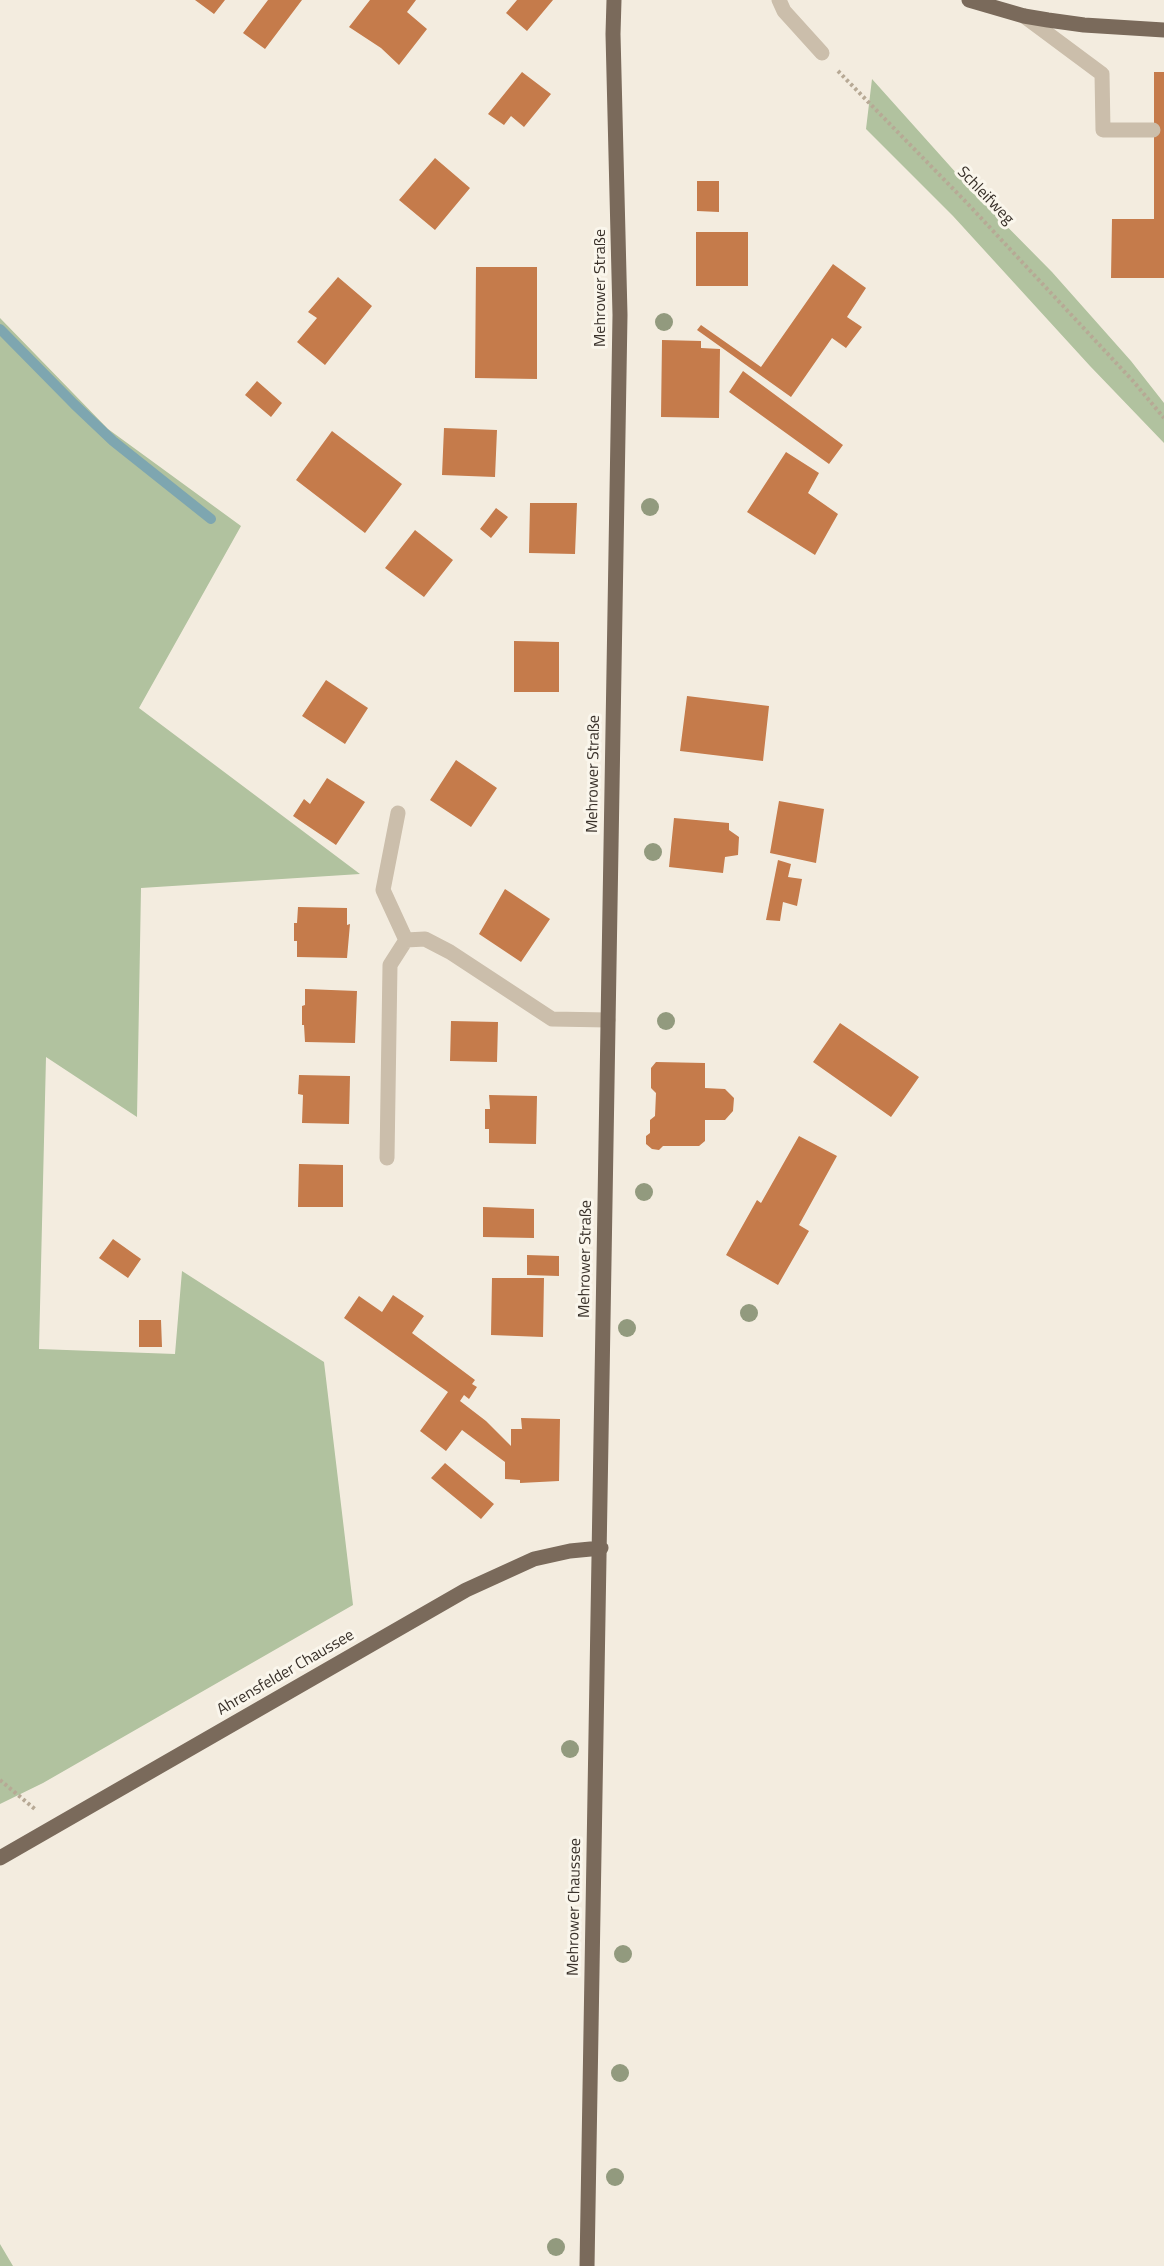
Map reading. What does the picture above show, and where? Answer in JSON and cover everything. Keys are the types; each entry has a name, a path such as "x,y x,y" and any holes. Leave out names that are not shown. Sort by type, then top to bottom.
{"main road":[{"name":"Mehrower Straße","path":"601,1548 600,1441 620,315 614,0"},
{"path":"969,0 1024,16 1084,25 1164,30"},
{"name":"Ahrensfelder Chaussee","path":"0,1858 466,1590 534,1559 570,1551 601,1548"},
{"name":"Mehrower Chaussee","path":"587,2266 601,1548"}],"lane":[{"path":"779,0 784,11 822,53"},
{"path":"1024,16 1102,74 1103,130 1153,129"},
{"path":"398,813 383,890 406,940"},
{"path":"406,940 424,939 450,952 552,1019 608,1020"},
{"path":"387,1158 390,965 406,940"}],"path":[{"name":"Schleifweg","path":"822,53 967,202 1133,381 1164,418"},
{"path":"0,1780 32,1805 52,1828"}],"green space":[{"path":"872,79 975,194 1052,272 1131,361 1164,403 1164,443 953,216 866,129"},
{"path":"0,318 108,429 241,526 139,708 360,874 141,888 137,1117 46,1057 39,1349 175,1354 182,1271 324,1362 353,1605 43,1783 0,1804"},
{"path":"0,2244 13,2266 0,2266"}],"building":[{"path":"195,0 225,0 214,14"},
{"path":"268,0 302,0 265,49 243,33"},
{"path":"370,0 416,0 407,12 427,29 399,65 381,48 349,27"},
{"path":"517,0 553,0 527,31 506,13"},
{"path":"522,72 551,94 524,127 511,116 504,125 488,114"},
{"path":"1154,72 1164,72 1164,278 1111,278 1112,219 1154,219"},
{"path":"435,158 470,188 435,230 399,200"},
{"path":"697,181 719,181 719,212 697,211"},
{"path":"696,232 748,232 748,286 696,286"},
{"path":"833,264 866,288 847,317 862,327 846,348 832,338 791,397 697,330 701,325 761,367"},
{"path":"476,267 537,267 537,379 475,378"},
{"path":"338,277 372,306 325,365 297,342 317,318 308,312"},
{"path":"662,340 701,341 701,348 720,349 719,418 661,417"},
{"path":"743,371 843,445 829,464 729,392"},
{"path":"257,381 282,403 271,417 245,395"},
{"path":"444,428 497,430 495,477 442,475"},
{"path":"332,431 402,484 365,533 296,480"},
{"path":"786,452 819,473 808,493 838,514 815,555 747,512"},
{"path":"530,503 577,503 575,554 529,553"},
{"path":"496,508 508,517 491,538 480,529"},
{"path":"415,530 453,560 424,597 385,568"},
{"path":"514,641 559,642 559,692 514,692"},
{"path":"326,680 368,708 345,744 302,716"},
{"path":"687,696 769,706 763,761 680,751"},
{"path":"456,760 497,788 471,827 430,800"},
{"path":"327,778 365,802 336,845 293,816 304,799 310,804"},
{"path":"779,801 824,809 816,863 770,853"},
{"path":"674,818 729,823 729,830 739,837 738,855 725,857 723,873 669,867"},
{"path":"778,860 791,864 788,877 802,879 797,906 783,902 780,921 766,920"},
{"path":"505,889 550,919 521,962 479,934"},
{"path":"298,907 347,908 347,925 350,924 347,958 297,957 294,923 297,923"},
{"path":"305,989 357,991 355,1043 305,1042 302,1006 305,1005"},
{"path":"451,1021 498,1022 497,1062 450,1061"},
{"path":"840,1023 919,1077 891,1117 813,1062"},
{"path":"656,1062 705,1063 705,1088 725,1089 734,1098 733,1111 725,1120 705,1120 705,1141 699,1146 663,1146 659,1150 652,1149 646,1144 646,1136 650,1133 650,1120 655,1116 656,1093 651,1088 651,1068"},
{"path":"299,1075 350,1076 349,1124 302,1123 303,1095 298,1094"},
{"path":"489,1095 537,1096 536,1144 489,1143 489,1129 485,1129 485,1109 490,1109"},
{"path":"799,1136 837,1156 799,1225 809,1231 778,1285 726,1255 757,1200 761,1203"},
{"path":"299,1164 343,1165 343,1207 298,1207"},
{"path":"483,1207 534,1209 534,1238 483,1237"},
{"path":"113,1239 141,1259 128,1278 99,1258"},
{"path":"527,1255 559,1256 559,1276 527,1275"},
{"path":"492,1278 544,1278 543,1337 491,1335"},
{"path":"393,1295 424,1316 412,1333 475,1380 472,1384 477,1387 469,1399 464,1395 460,1401 486,1421 511,1446 511,1429 522,1429 521,1418 560,1419 559,1481 520,1483 520,1480 505,1479 505,1462 462,1430 446,1451 420,1431 448,1392 344,1318 359,1296 382,1312"},
{"path":"139,1320 161,1320 162,1347 139,1347"},
{"path":"445,1463 494,1504 481,1519 431,1478"}],"waterway":[{"path":"0,329 113,441 211,519"}]}
